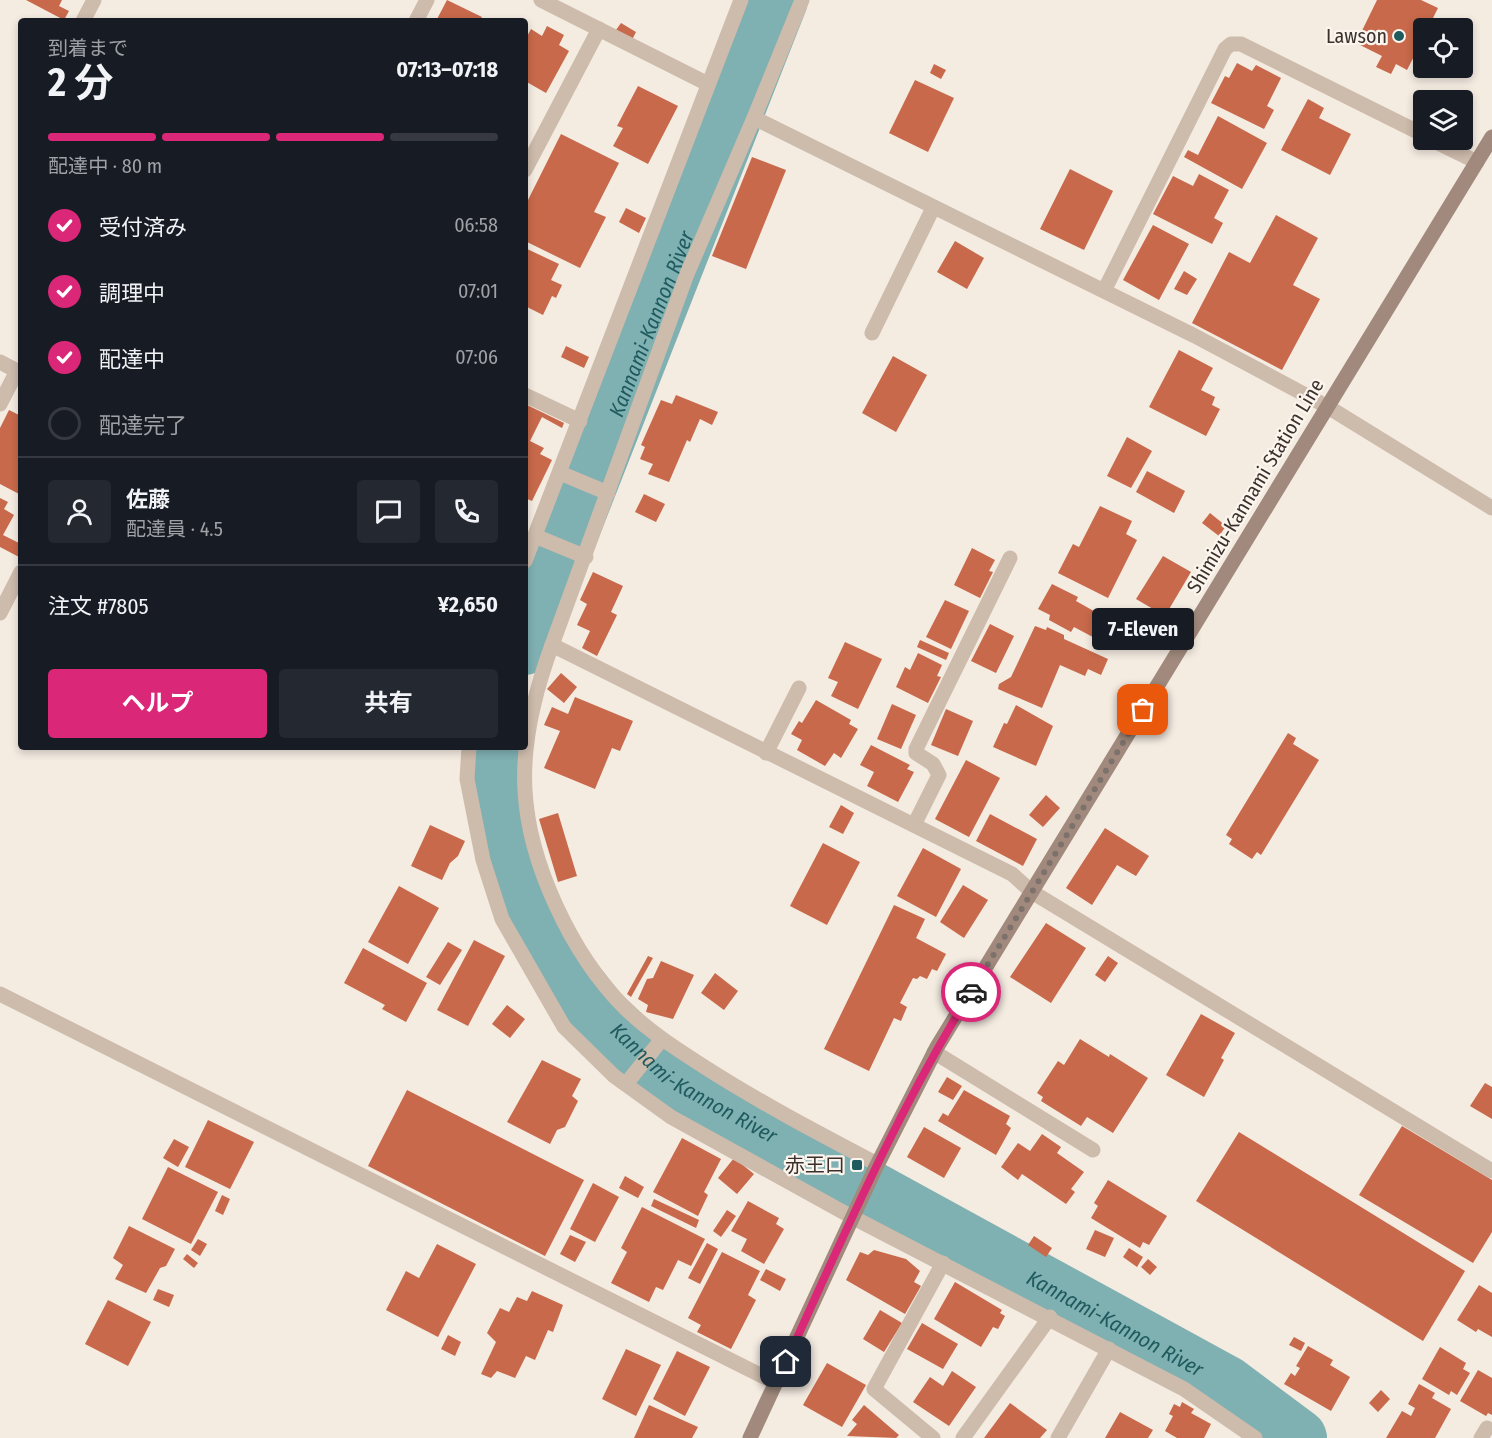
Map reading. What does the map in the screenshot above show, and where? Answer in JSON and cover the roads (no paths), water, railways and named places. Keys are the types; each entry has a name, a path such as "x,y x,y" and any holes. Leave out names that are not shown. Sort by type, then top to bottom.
{"main road":[{"name":"Shimizu-Kannami Station Line","path":"750,1438 876,1166 934,1052 1492,137"}],"street":[{"path":"85,18 94,0"},
{"path":"418,18 427,0"},
{"path":"541,0 708,84"},
{"path":"528,556 539,537 565,475 580,421 741,0"},
{"path":"528,735 537,686 581,555 687,273 802,0"},
{"path":"528,164 599,29"},
{"path":"1105,289 1174,146 1225,49 1231,44 1241,44 1413,130"},
{"path":"754,118 933,208 1105,289 1328,407 1492,508"},
{"path":"1452,150 1477,162"},
{"path":"872,333 933,208"},
{"path":"0,362 18,371"},
{"path":"0,404 18,374"},
{"path":"528,396 580,421"},
{"path":"565,475 605,491"},
{"path":"539,537 581,555"},
{"path":"914,825 939,775 933,764 916,753 916,749 1010,558"},
{"path":"0,613 18,578"},
{"path":"552,645 1012,874 1032,892 1492,1172"},
{"path":"766,753 799,688"},
{"path":"469,750 467,778 483,860 502,919 564,1027 630,1078 671,1117 855,1211 943,1263 1184,1389 1255,1438"},
{"path":"527,750 525,791 542,871 573,938 596,973 623,1006 658,1044 876,1166"},
{"path":"0,994 776,1383"},
{"path":"630,1078 658,1044"},
{"path":"934,1052 1093,1150"},
{"path":"933,1438 874,1389 943,1263"},
{"path":"963,1438 1050,1317"},
{"path":"1058,1438 1109,1349"}],"waterway":[{"name":"Kannami-Kannon River","path":"528,638 779,0"},
{"name":"Kannami-Kannon River","path":"501,750 499,764 513,875 542,941 599,1013 670,1080 1227,1385 1298,1438"}],"place":[{"name":"Lawson","path":"1399,36"},
{"name":"7-Eleven","path":"1143,710"},
{"name":"赤王口","path":"857,1165"}]}
